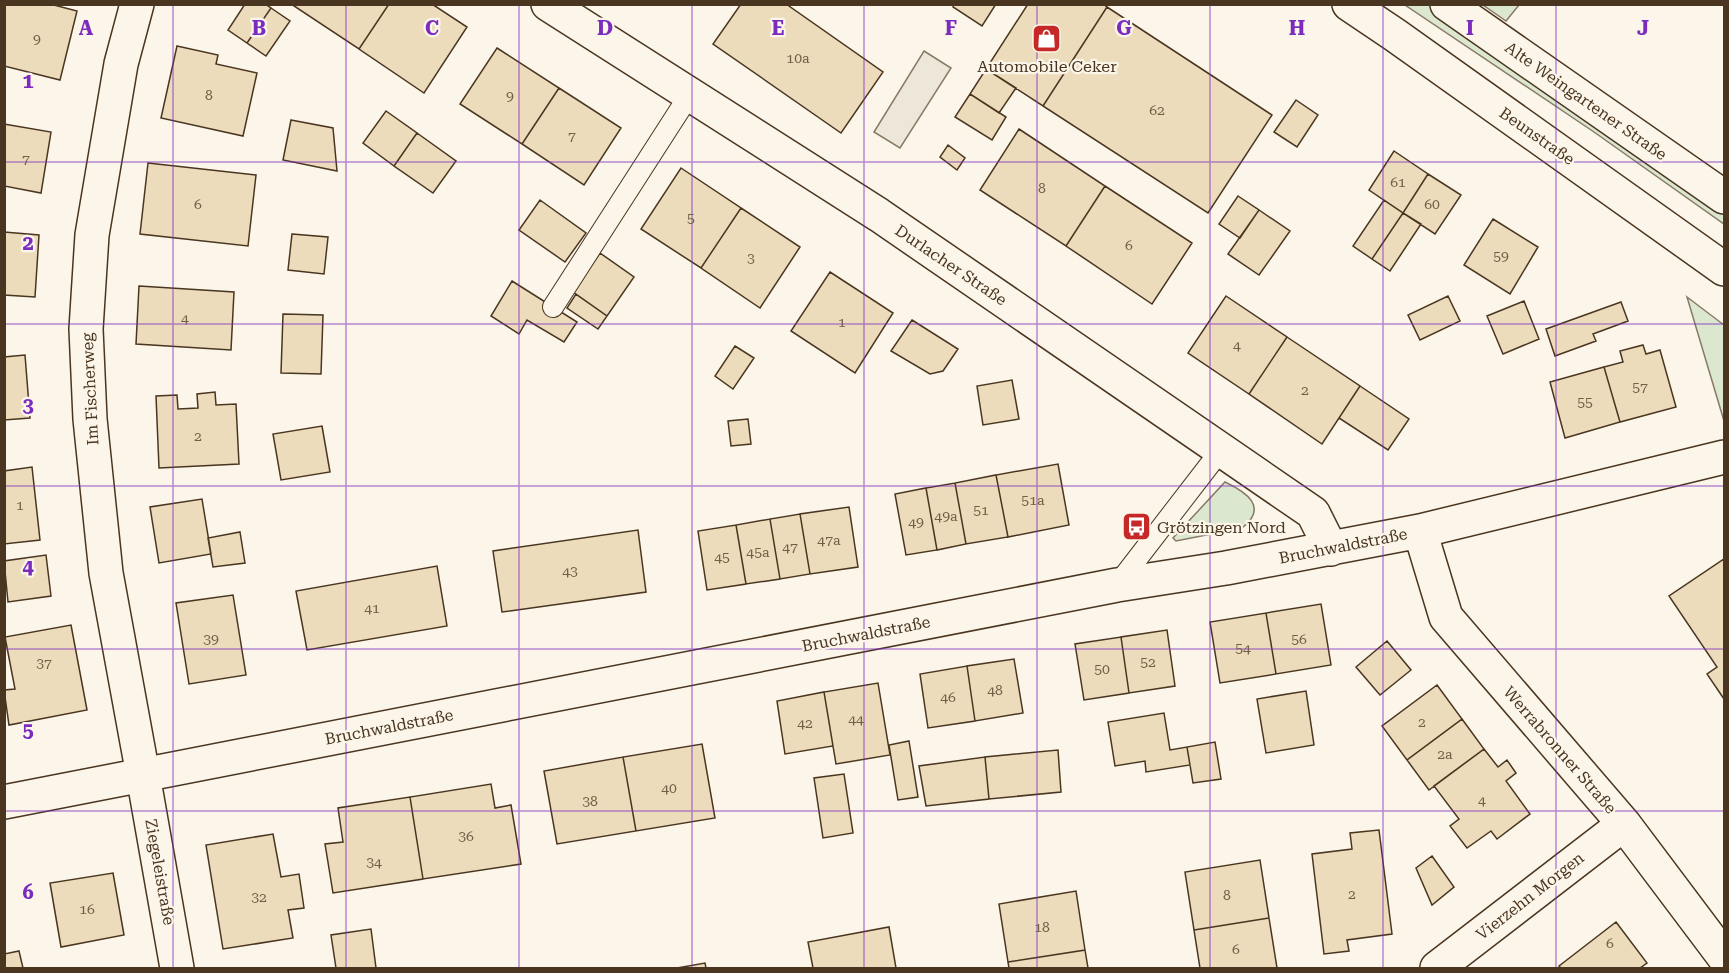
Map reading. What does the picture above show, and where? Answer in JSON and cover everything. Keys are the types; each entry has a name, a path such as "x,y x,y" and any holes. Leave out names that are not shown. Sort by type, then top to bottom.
{"street":[{"name":"Im Fischerweg","path":"136,4 122,64 92,235 86,329 90,419 106,573 143,775"},
{"name":"Durlacher Straße","path":"548,4 879,215 1313,513 1331,549"},
{"name":"Beunstraße","path":"1349,4 1725,269"},
{"name":"Alte Weingartener Straße","path":"1447,4 1725,197"},
{"name":"Bruchwaldstraße","path":"4,802 1117,585 1331,549 1420,531 1725,458"},
{"name":"Werrabronner Straße","path":"1420,531 1446,617 1624,824 1725,957"},
{"name":"Ziegeleistraße","path":"143,775 177,969"},
{"name":"Vierzehn Morgen","path":"1437,969 1624,824"}],"lane":[{"path":"553,307 690,94"},
{"path":"1117,585 1221,450"}],"green space":[{"path":"1405,5 1430,5 1604,116 1724,205 1724,224 1594,132"},
{"path":"1483,5 1519,5 1506,21"},
{"path":"1687,297 1724,325 1724,421"},
{"path":"1225,482 1240,490 1252,501 1254,513 1250,520 1242,528 1176,541 1173,538"}],"shaded area":[{"path":"924,51 951,68 900,148 874,132"}],"building":[{"path":"4,4 50,4 77,11 60,80 4,66"},
{"path":"245,4 265,4 271,8 247,43 228,30"},
{"path":"295,4 389,4 359,49 294,6"},
{"path":"389,4 432,4 467,27 424,93 359,49"},
{"path":"741,4 786,4 883,72 841,133 713,44"},
{"path":"954,4 996,4 982,26 953,7"},
{"name":"Automobile Ceker","path":"1028,4 1103,4 1107,7 1043,106 986,69"},
{"path":"1107,7 1272,115 1208,213 1043,106"},
{"path":"271,8 290,21 266,56 247,43"},
{"path":"177,46 218,55 216,64 257,73 243,136 161,118"},
{"path":"497,48 559,88 522,144 460,104"},
{"path":"986,69 1016,88 999,113 970,94"},
{"path":"559,88 621,128 584,185 522,144"},
{"path":"970,94 1006,117 992,140 955,117"},
{"path":"1296,100 1318,115 1297,147 1274,132"},
{"path":"386,111 417,133 394,166 363,143"},
{"path":"291,120 333,128 337,171 283,160"},
{"path":"4,124 51,132 41,193 4,186"},
{"path":"1019,129 1105,186 1066,246 980,190"},
{"path":"417,133 456,161 433,193 394,166"},
{"path":"948,145 965,158 957,170 940,157"},
{"path":"1394,151 1428,174 1403,213 1369,190"},
{"path":"148,163 256,175 248,246 140,234"},
{"path":"681,168 741,208 701,268 641,229"},
{"path":"1428,174 1461,195 1435,234 1403,213"},
{"path":"1105,186 1192,243 1152,304 1066,246"},
{"path":"1238,196 1259,210 1240,238 1219,224"},
{"path":"540,200 586,233 565,262 519,230"},
{"path":"1384,200 1403,213 1372,259 1353,246"},
{"path":"741,208 800,247 760,308 701,268"},
{"path":"1259,210 1290,231 1259,275 1228,254"},
{"path":"1403,213 1421,224 1390,271 1372,259"},
{"path":"1493,219 1538,247 1510,294 1464,265"},
{"path":"4,232 39,235 35,297 4,295"},
{"path":"292,234 328,237 324,274 288,270"},
{"path":"600,253 634,277 607,316 573,292"},
{"path":"830,272 893,313 855,373 791,331"},
{"path":"512,281 577,322 564,342 527,320 519,334 491,316"},
{"path":"139,286 234,292 231,350 136,344"},
{"path":"576,294 607,316 598,329 567,308"},
{"path":"1226,296 1287,337 1249,394 1188,353"},
{"path":"1448,296 1460,321 1420,340 1408,315"},
{"path":"1524,301 1539,339 1503,354 1487,316"},
{"path":"1621,302 1628,321 1593,334 1596,341 1555,356 1546,329"},
{"path":"283,314 323,315 321,374 281,373"},
{"path":"912,320 958,349 943,371 930,374 891,351"},
{"path":"1287,337 1360,386 1322,444 1249,394"},
{"path":"1643,345 1646,354 1660,350 1676,407 1620,422 1604,367 1623,362 1620,351"},
{"path":"735,346 754,358 733,389 715,376"},
{"path":"25,355 30,418 4,420 4,357"},
{"path":"1604,367 1620,422 1565,438 1550,382"},
{"path":"1012,380 1019,419 983,425 977,386"},
{"path":"1360,386 1409,419 1388,450 1339,418"},
{"path":"215,392 216,405 236,404 239,464 159,468 156,396 177,395 178,409 198,408 197,394"},
{"path":"748,419 751,444 731,446 728,421"},
{"path":"322,426 330,472 281,480 273,434"},
{"path":"1058,464 1069,525 1008,537 996,475"},
{"path":"32,467 40,540 4,544 4,471"},
{"path":"996,475 1008,537 966,544 955,483"},
{"path":"955,483 966,544 937,550 926,488"},
{"path":"926,488 937,550 906,555 895,494"},
{"path":"202,499 211,554 159,563 150,507"},
{"path":"849,507 858,567 810,574 800,514"},
{"path":"800,514 810,574 780,579 770,519"},
{"path":"770,519 780,579 746,584 736,525"},
{"path":"736,525 746,584 707,590 698,531"},
{"path":"638,530 646,592 502,612 493,551"},
{"path":"240,532 245,563 213,567 208,538"},
{"path":"46,555 51,596 8,602 4,561"},
{"path":"1724,559 1724,699 1707,674 1717,667 1669,596"},
{"path":"437,566 447,626 307,650 296,591"},
{"path":"233,595 246,675 189,684 176,603"},
{"path":"1321,604 1331,665 1276,674 1266,613"},
{"path":"1266,613 1276,674 1220,683 1210,622"},
{"path":"71,625 87,710 9,725 4,690 15,689 5,637"},
{"path":"1167,630 1175,686 1129,693 1121,637"},
{"path":"1121,637 1129,693 1084,700 1075,644"},
{"path":"1387,641 1411,670 1380,695 1356,667"},
{"path":"1014,659 1023,713 975,721 967,666"},
{"path":"967,666 975,721 928,728 920,674"},
{"path":"878,683 890,755 836,764 824,692"},
{"path":"1437,685 1462,719 1407,760 1382,726"},
{"path":"1306,691 1314,745 1266,753 1257,699"},
{"path":"824,692 833,746 785,754 777,701"},
{"path":"1164,713 1170,750 1187,747 1190,765 1146,772 1145,761 1115,766 1108,722"},
{"path":"1462,719 1484,749 1429,790 1407,760"},
{"path":"909,741 918,797 898,800 889,745"},
{"path":"1215,742 1221,779 1193,783 1187,747"},
{"path":"702,744 715,818 636,831 623,757"},
{"path":"1484,749 1498,767 1507,760 1516,773 1506,781 1530,814 1497,839 1491,831 1467,848 1450,826 1459,819 1434,786"},
{"path":"1058,750 1061,792 989,799 985,757"},
{"path":"623,757 636,831 557,844 544,771"},
{"path":"985,757 989,799 926,806 919,766"},
{"path":"844,774 853,833 823,838 814,778"},
{"path":"491,784 495,808 511,805 521,864 423,879 410,797"},
{"path":"410,797 423,879 333,893 325,844 343,842 338,808"},
{"path":"1379,830 1392,934 1347,940 1349,951 1324,954 1312,854 1352,849 1350,833"},
{"path":"273,834 281,877 299,874 304,908 288,910 293,938 223,949 206,845"},
{"path":"1432,856 1454,887 1432,905 1416,868"},
{"path":"1260,860 1269,918 1194,930 1185,872"},
{"path":"113,873 124,935 61,947 50,883"},
{"path":"1076,891 1085,950 1008,962 999,904"},
{"path":"1269,918 1277,968 1200,968 1194,930"},
{"path":"1616,922 1647,963 1640,968 1561,968 1559,966"},
{"path":"889,927 896,968 813,968 808,942"},
{"path":"371,929 376,968 336,968 331,935"},
{"path":"1085,950 1088,968 1009,968 1008,962"},
{"path":"19,951 23,968 4,968 4,954"},
{"path":"705,963 706,968 677,968"}],"place":[{"name":"Automobile Ceker","path":"1047,38"},
{"name":"Grötzingen Nord","path":"1136,527"}]}
